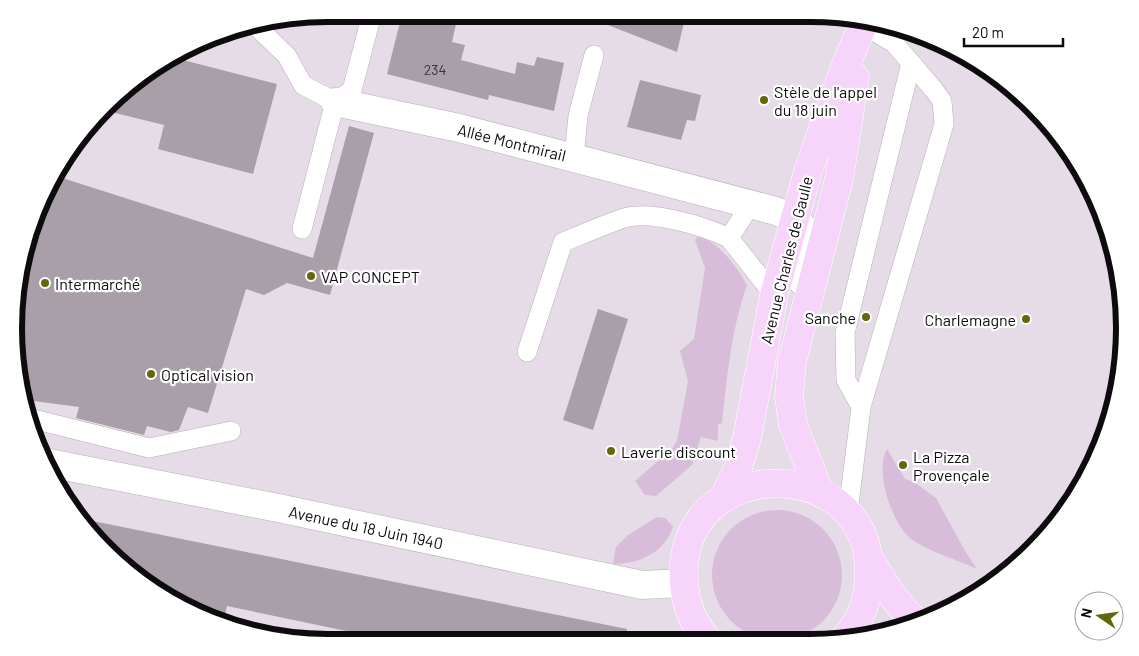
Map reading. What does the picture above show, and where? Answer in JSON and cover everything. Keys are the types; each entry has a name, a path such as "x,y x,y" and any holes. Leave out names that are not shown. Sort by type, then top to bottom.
{"main road":[{"name":"Avenue Charles de Gaulle","path":"724,498 738,468 747,438 774,295 811,162 845,66 862,27"},
{"name":"Avenue Charles de Gaulle","path":"820,493 793,425 789,396 795,345 839,179 863,27"},
{"path":"694,631 683,583 685,557 693,533 708,511 724,498 742,489 761,483 782,482 801,485 820,493 848,512 862,533 870,558 890,593 910,617"},
{"path":"852,631 863,610 869,586 870,558"}],"street":[{"name":"Allée Montmirail","path":"335,102 459,128 574,157 751,204 796,219"},
{"path":"795,345 808,249 808,236 803,225 796,219"},
{"name":"Avenue du 18 Juin 1940","path":"55,464 283,509 642,585 683,583"}],"lane":[{"path":"302,229 335,102 352,90 370,22"},
{"path":"848,512 861,407 944,124 942,101 894,43 872,28"},
{"name":"Allée Montmirail","path":"260,30 287,56 303,84 335,102"},
{"path":"574,157 578,116 594,55"},
{"path":"861,407 846,380 845,333 911,64"},
{"path":"729,238 751,204"},
{"path":"527,352 563,242 626,218 644,216 662,218 729,238 774,295"},
{"path":"37,420 149,448 231,431"}],"shaded area":[{"path":"697,237 705,239 720,249 733,263 747,285 733,336 722,423 718,424 718,441 701,437 692,465 656,496 645,495 635,481 672,449 677,441 688,381 680,351 694,339 705,268 695,240"},
{"path":"1109,394 1093,445 1075,482"},
{"path":"887,449 905,479 914,482 936,498 977,569 923,546 903,531 891,509 884,482 884,458"},
{"path":"764,511 790,511 813,521 831,539 841,562 841,588 837,600 823,621 804,634 750,634 731,621 717,600 713,588 713,562 723,539 741,521"},
{"path":"657,517 665,518 673,527 663,544 657,550 641,559 613,564 616,547 628,535"}],"building":[{"path":"400,22 450,22 456,24 452,42 465,45 461,60 515,74 517,62 534,66 537,57 564,63 554,111 489,95 488,100 387,74"},
{"path":"600,22 684,22 677,52"},
{"path":"182,60 277,84 253,174 158,149 164,125 112,112 142,86"},
{"path":"640,80 701,95 695,121 687,120 681,140 627,127"},
{"path":"349,126 374,133 330,295 287,283 264,295 246,289 208,413 188,407 179,430 171,432 147,426 144,435 76,418 79,407 31,401 23,348 22,328 25,288 28,268 39,230 62,178 313,258"},
{"path":"598,309 628,319 593,430 563,420"},
{"path":"91,521 627,629 627,634 361,634 227,606 225,615 193,602 158,582 127,558"}],"place":[{"name":"Stèle de l'appel du 18 juin","path":"764,100"},
{"name":"VAP CONCEPT","path":"311,276"},
{"name":"Intermarché","path":"45,283"},
{"name":"Sanche","path":"866,317"},
{"name":"Charlemagne","path":"1026,319"},
{"name":"Optical vision","path":"151,374"},
{"name":"Laverie discount","path":"611,451"},
{"name":"La Pizza Provençale","path":"903,465"}]}
